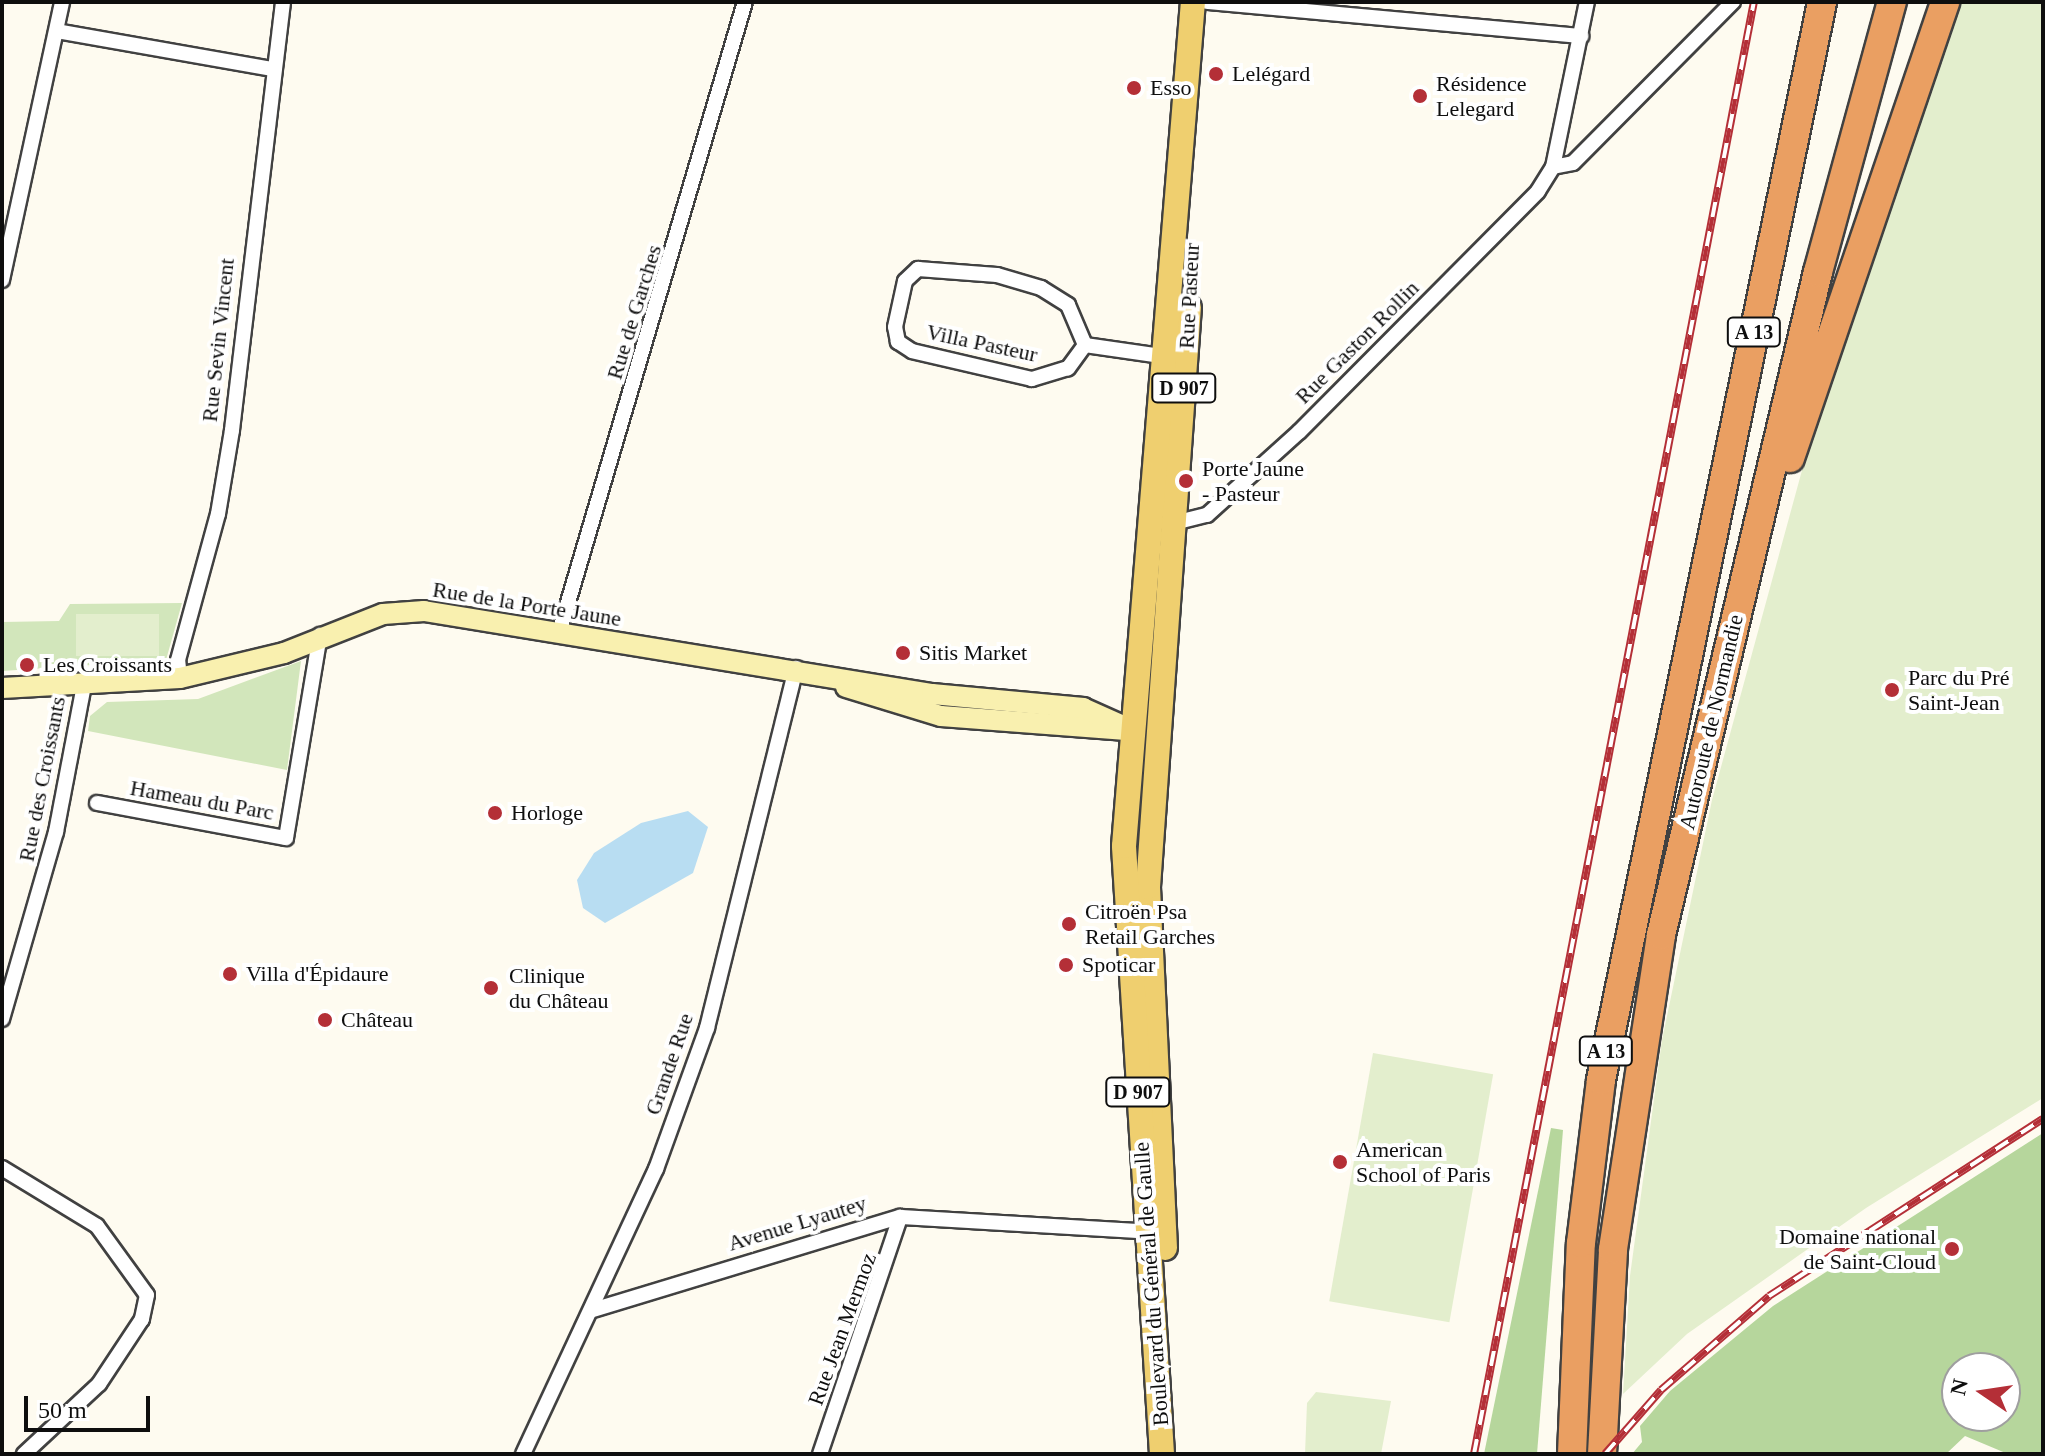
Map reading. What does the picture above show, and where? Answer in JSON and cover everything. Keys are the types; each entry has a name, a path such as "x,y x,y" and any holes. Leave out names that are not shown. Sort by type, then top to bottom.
{"highway":[{"name":"Autoroute de Normandie","path":"1572,1454 1581,1243 1603,1065 1822,2"},
{"name":"Autoroute de Normandie","path":"1602,1454 1613,1249 1637,1060 1764,494 1892,2"},
{"path":"1764,494 1788,466 1945,2"}],"main road":[{"name":"Rue Pasteur","path":"1144,732 1174,523 1177,358 1193,2"},
{"name":"Rue Pasteur","path":"1144,732 1208,2"},
{"name":"Rue de la Porte Jaune","path":"2,688 180,678 284,653 320,635 383,614 424,611 805,670 941,716 1144,732"},
{"name":"Boulevard du Général de Gaulle","path":"1144,732 1128,795 1124,846 1174,1454"},
{"name":"Boulevard du Général de Gaulle","path":"1144,732 1150,834 1162,1454"},
{"path":"1124,846 1150,834 1128,795"}],"street":[{"path":"2,280 62,2"},
{"name":"Rue Sevin Vincent","path":"180,678 178,660 218,514 232,430 272,69 283,2"},
{"name":"Rue de Garches","path":"559,633 745,2"},
{"path":"1208,2 1581,36"},
{"path":"1587,2 1553,167 1573,163 1733,2"},
{"path":"57,31 272,69"},
{"name":"Rue Gaston Rollin","path":"1174,523 1207,515 1299,432 1538,191 1553,167"},
{"name":"Villa Pasteur","path":"918,269 997,275 1068,305 1085,345 1068,368 1032,379 912,351 898,342 895,327 905,281 918,269"},
{"path":"1085,345 1177,358"},
{"name":"Hameau du Parc","path":"97,803 286,838 320,635"},
{"name":"Grande Rue","path":"523,1454 593,1310 656,1169 707,1028 805,670"},
{"name":"Rue des Croissants","path":"2,1019 56,832 84,685"},
{"path":"2,1168 97,1226 147,1295 142,1319 99,1384 24,1454"},
{"name":"Avenue Lyautey","path":"593,1310 900,1217 1156,1232"},
{"name":"Rue Jean Mermoz","path":"820,1454 900,1217"}],"green space":[{"name":"Parc du Pré Saint-Jean","path":"1954,2 2043,2 2043,1098 1866,1208 1687,1334 1623,1394 1630,1276 1662,1040 1712,800 1810,441"},
{"path":"182,603 166,660 2,671 2,622 59,621 70,604"},
{"path":"76,614 159,614 159,656 76,656"},
{"path":"301,661 287,770 88,731 90,716 107,702 198,699"},
{"path":"1373,1053 1493,1074 1449,1322 1329,1301"},
{"path":"1551,1128 1563,1130 1537,1454 1484,1454"},
{"name":"Domaine national de Saint-Cloud","path":"2043,1133 2043,1454 2008,1454 1965,1436 1946,1454 1632,1454 1642,1442 1640,1426 1670,1391 1773,1306"},
{"path":"1316,1392 1391,1401 1381,1454 1305,1454 1307,1403"}],"water":[{"path":"688,811 708,827 693,873 605,923 583,908 577,880 594,853 641,823"}],"railway":[{"path":"1474,1454 1754,2"},
{"path":"1605,1454 1661,1390 1769,1296 2043,1119"}],"place":[{"name":"Lelégard","path":"1216,74"},
{"name":"Esso","path":"1134,88"},
{"name":"Résidence Lelegard","path":"1420,96"},
{"name":"Porte Jaune - Pasteur","path":"1186,481"},
{"name":"Sitis Market","path":"903,653"},
{"name":"Les Croissants","path":"27,665"},
{"name":"Parc du Pré Saint-Jean","path":"1892,690"},
{"name":"Horloge","path":"495,813"},
{"name":"Citroën Psa Retail Garches","path":"1069,924"},
{"name":"Spoticar","path":"1066,965"},
{"name":"Villa d'Épidaure","path":"230,974"},
{"name":"Clinique du Château","path":"491,988"},
{"name":"Château","path":"325,1020"},
{"name":"American School of Paris","path":"1340,1162"},
{"name":"Domaine national de Saint-Cloud","path":"1952,1249"}]}
